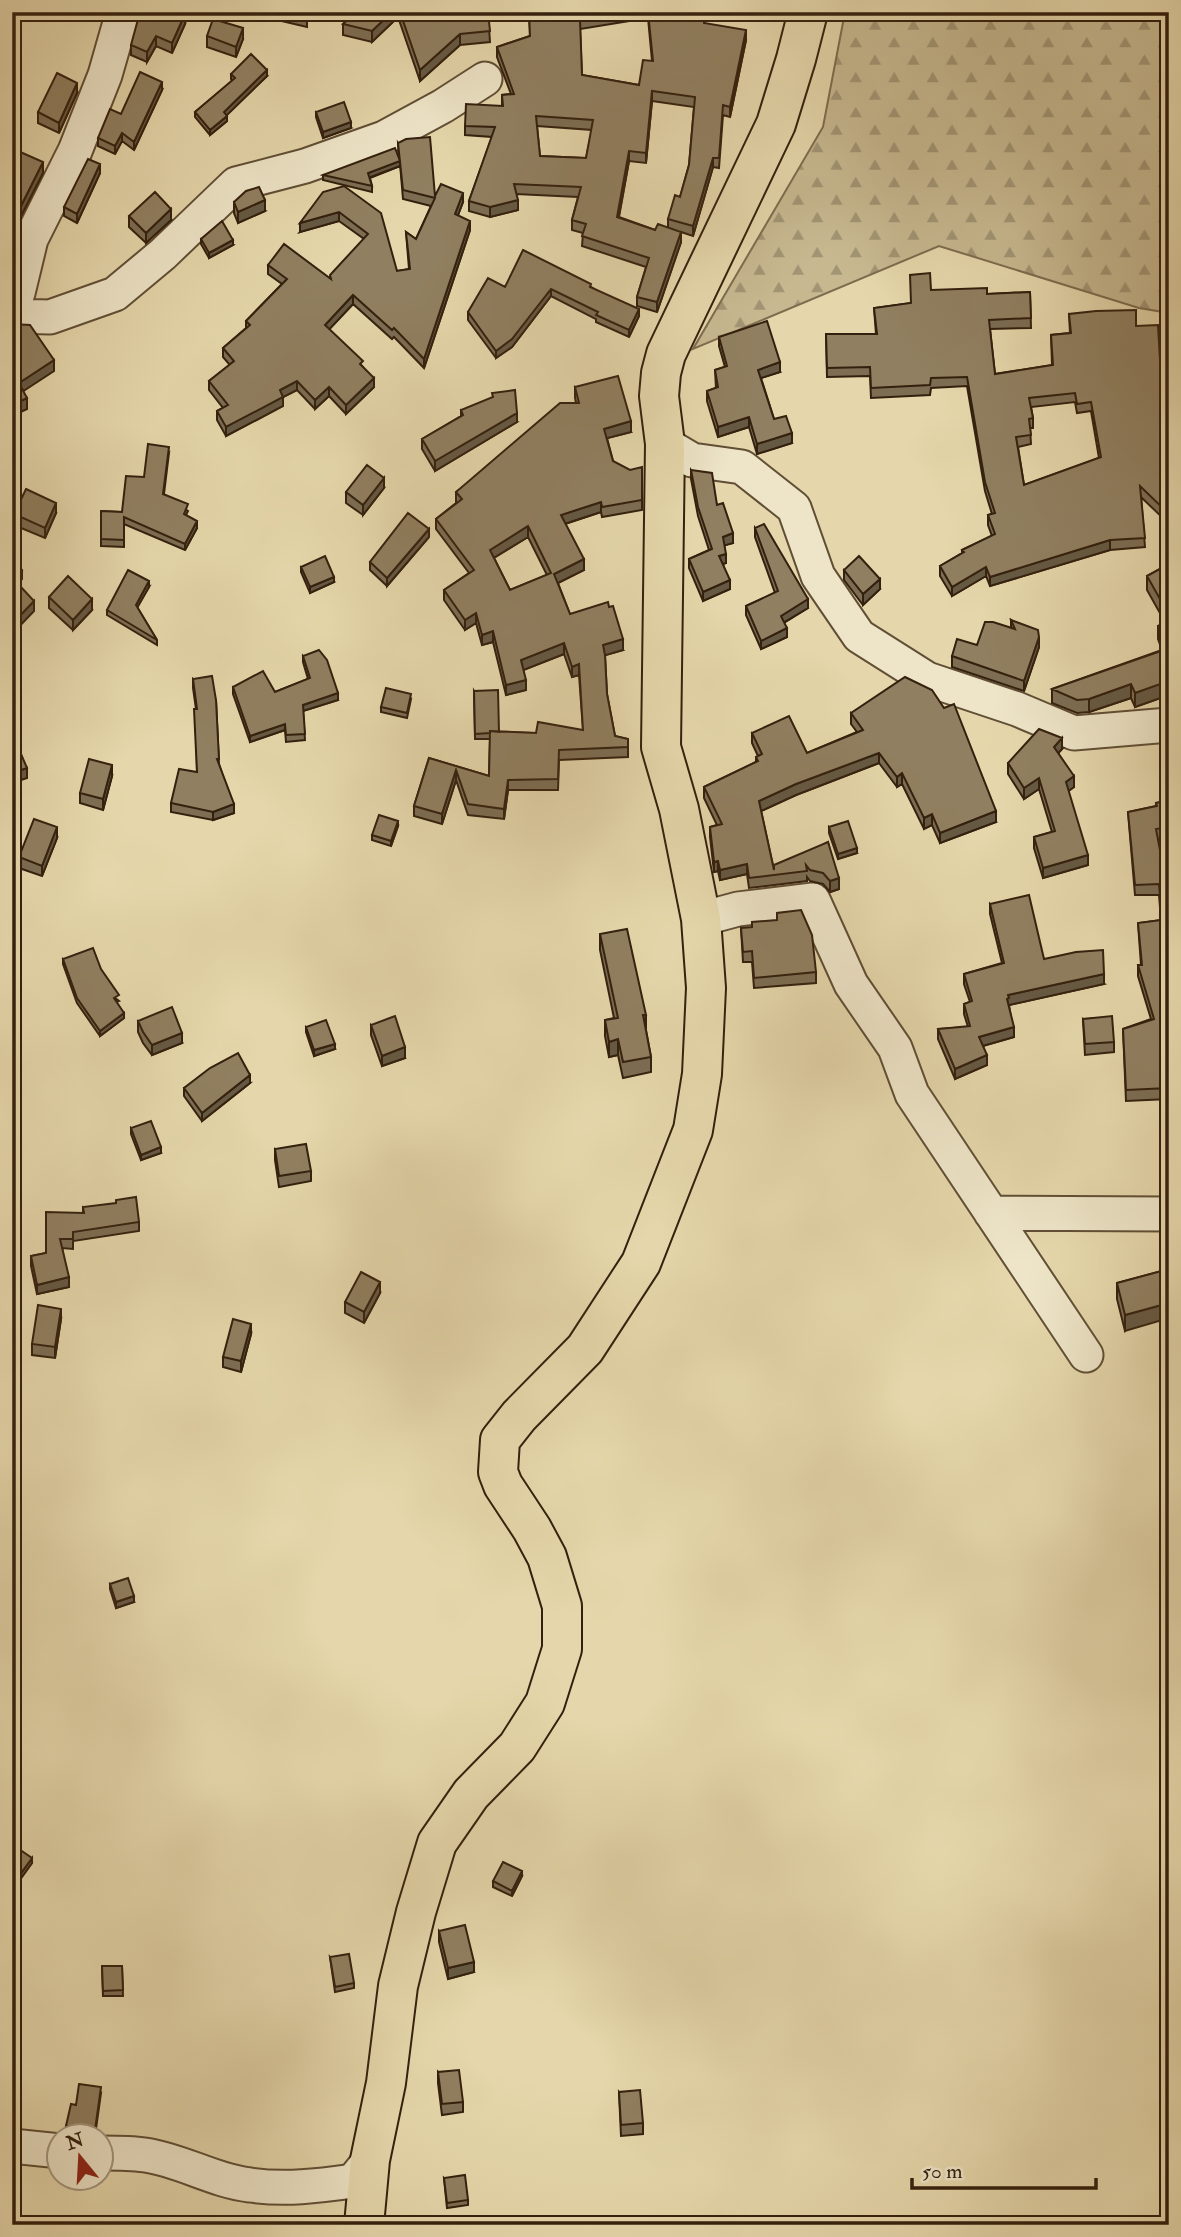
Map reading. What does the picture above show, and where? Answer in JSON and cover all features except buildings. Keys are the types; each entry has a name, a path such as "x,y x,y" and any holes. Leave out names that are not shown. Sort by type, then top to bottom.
{"main road":[{"path":"364,2225 370,2160 386,2083 398,1986 416,1912 437,1843 471,1794 517,1747 545,1703 562,1649 562,1606 547,1557 503,1485 498,1472 500,1440 519,1416 584,1349 629,1283 641,1263 692,1130 702,1074 706,988 701,919 679,809 662,747 665,444 659,396 661,373 666,354 776,124 808,12"}],"street":[{"path":"12,301 18,293 31,239 75,151 105,75 123,12"},
{"path":"12,316 50,317 115,294 163,254 236,184 306,166 384,138 443,106 485,79"},
{"path":"665,444 692,460 742,467 794,508 818,576 859,636 927,679 1017,709 1074,733 1169,725"},
{"path":"701,919 738,909 813,900 851,984 895,1048 912,1094 1086,1355"},
{"path":"991,1213 1169,1214"},
{"path":"12,2146 46,2150"},
{"path":"116,2154 147,2155 248,2185 281,2188 311,2188 353,2181 370,2160"}],"green space":[{"path":"845,12 1169,12 1169,313 1139,308 939,246 693,349 823,127"}]}
